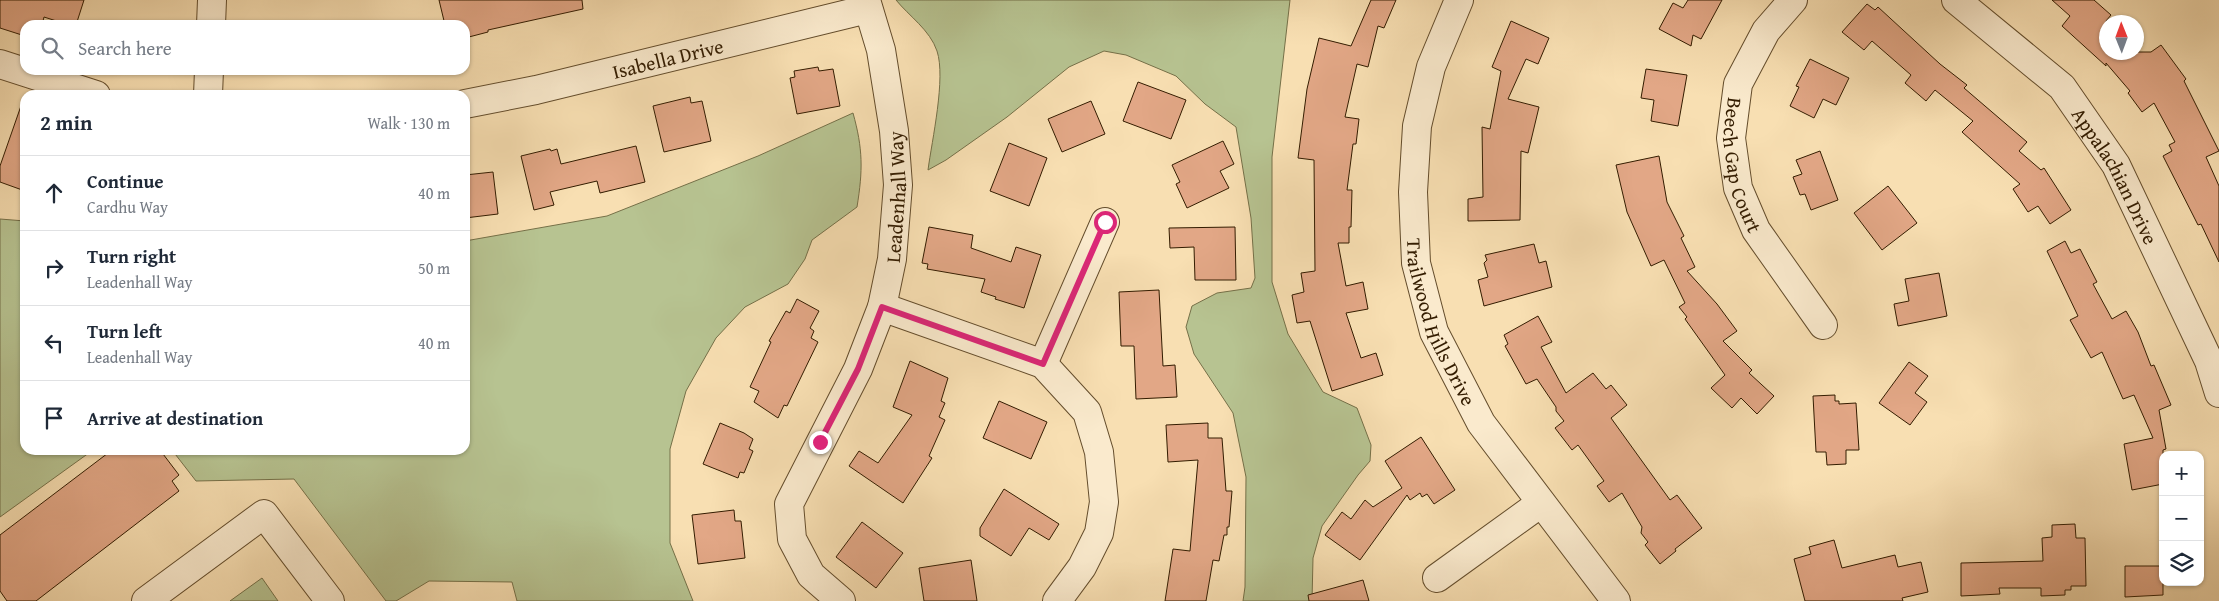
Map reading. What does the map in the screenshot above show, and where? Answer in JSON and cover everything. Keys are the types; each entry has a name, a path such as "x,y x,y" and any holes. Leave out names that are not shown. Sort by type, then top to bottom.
{"street":[{"path":"211,20 212,0"},
{"name":"Trailwood Hills Drive","path":"1459,0 1431,67 1417,126 1413,192 1416,263 1434,332 1481,422 1616,601"},
{"name":"Beech Gap Court","path":"1793,0 1766,31 1738,84 1731,138 1738,188 1756,230 1824,325"},
{"name":"Appalachian Drive","path":"1956,0 2062,87 2116,165 2209,361 2219,393"},
{"name":"Isabella Drive","path":"470,103 536,90 867,4"},
{"name":"Leadenhall Way","path":"841,601 811,575 792,539 789,504 858,369 882,307 892,259 898,186 894,131 881,50 867,4"},
{"path":"0,64 20,70"},
{"path":"34,75 81,90"},
{"path":"208,90 209,75"},
{"path":"1043,364 1105,222"},
{"path":"882,307 1043,364 1087,412 1099,452 1104,502 1099,533 1082,567 1057,601"},
{"path":"1438,578 1541,503"},
{"path":"146,601 264,514 330,601"}],"green space":[{"path":"896,0 1290,0 1272,157 1272,282 1288,334 1323,392 1357,408 1371,445 1370,461 1322,526 1313,558 1312,601 1243,601 1245,587 1246,477 1233,413 1194,354 1186,327 1192,306 1217,293 1251,288 1255,278 1251,218 1236,127 1205,104 1176,76 1126,55 1104,51 1069,67 1007,117 946,160 928,170 939,93 940,77 937,51 929,36"},
{"path":"853,113 859,138 861,160 857,207 812,240 805,259 788,284 745,307 716,338 686,391 670,449 670,543 693,601 517,601 512,582 429,581 396,601 386,601 294,479 196,481 176,455 470,455 470,240 607,216 758,156"},
{"path":"0,219 20,221 20,455 86,455 0,517"},
{"path":"262,578 278,601 230,601"}],"building":[{"path":"0,0 84,0 78,20 53,20 44,17 43,20 20,20 20,34 0,28"},
{"path":"439,0 582,0 583,9 488,30 488,32 470,37 470,20 444,20"},
{"path":"1371,0 1396,0 1384,28 1378,26 1368,67 1357,64 1345,117 1359,119 1356,144 1353,144 1347,190 1352,190 1351,227 1349,227 1349,243 1338,243 1346,286 1363,282 1368,309 1346,313 1361,358 1376,353 1383,375 1332,391 1310,321 1297,323 1292,295 1304,292 1301,273 1315,271 1314,160 1298,158 1307,89 1319,38 1351,46"},
{"path":"1688,0 1722,0 1701,39 1693,35 1691,46 1659,29 1673,3 1683,8"},
{"path":"2052,0 2094,0 2111,15 2099,15 2099,60 2062,26 2070,16"},
{"path":"1867,4 1875,10 1878,7 1940,64 1967,85 1964,88 2027,142 2019,151 2041,170 2044,168 2071,210 2050,224 2038,206 2028,212 2013,189 2020,184 1962,132 1973,121 1935,90 1926,101 1905,83 1911,75 1872,41 1864,50 1842,32"},
{"path":"1511,21 1549,38 1538,64 1526,59 1508,99 1539,107 1528,153 1521,151 1520,220 1468,221 1468,199 1483,197 1482,127 1490,129 1501,71 1492,67"},
{"path":"2161,45 2186,79 2184,81 2219,151 2206,157 2219,186 2219,262 2201,224 2198,225 2163,156 2172,151 2169,145 2175,142 2154,103 2142,112 2128,93 2130,91 2106,63 2106,66 2099,60 2144,60 2144,52 2151,52"},
{"path":"1810,59 1849,78 1836,105 1823,99 1814,118 1790,106 1799,87 1796,86"},
{"path":"818,67 819,71 833,69 840,106 797,114 790,78 795,77 794,71"},
{"path":"1646,69 1687,75 1678,126 1651,121 1654,100 1641,98"},
{"path":"1138,82 1186,100 1171,139 1123,121"},
{"path":"690,97 691,103 702,101 711,141 664,152 653,106"},
{"path":"1091,101 1105,134 1062,152 1048,119"},
{"path":"20,109 20,189 0,182 0,166"},
{"path":"1223,141 1234,164 1220,171 1229,188 1187,208 1176,184 1180,182 1172,165"},
{"path":"1009,143 1047,158 1029,206 990,191"},
{"path":"636,146 645,182 600,193 597,181 550,192 554,205 534,210 521,156 557,149 561,164"},
{"path":"1820,151 1838,200 1811,210 1805,194 1800,195 1793,177 1802,174 1796,160"},
{"path":"1659,156 1667,202 1684,236 1681,238 1695,267 1687,271 1717,304 1737,331 1723,341 1752,370 1749,373 1774,396 1757,414 1741,398 1732,408 1711,388 1725,375 1685,319 1687,317 1679,307 1685,303 1664,260 1651,266 1627,212 1616,165"},
{"path":"493,172 498,214 470,217 470,174"},
{"path":"1888,186 1917,223 1882,250 1854,213"},
{"path":"929,227 973,235 971,248 1011,262 1016,247 1041,255 1024,308 995,299 996,297 981,292 985,279 927,269 928,264 922,263"},
{"path":"1235,227 1236,280 1195,280 1194,247 1170,248 1169,228"},
{"path":"2065,241 2071,253 2080,249 2097,282 2093,284 2112,319 2126,311 2138,332 2151,366 2154,365 2171,405 2159,410 2166,449 2159,451 2159,485 2132,490 2124,444 2153,438 2134,395 2123,399 2102,352 2091,358 2070,320 2078,316 2047,251"},
{"path":"1534,244 1539,263 1546,261 1552,287 1484,306 1478,280 1488,277 1484,263 1487,260 1485,255"},
{"path":"1939,273 1947,316 1898,326 1894,304 1909,301 1905,279"},
{"path":"1159,290 1163,366 1175,365 1177,397 1136,399 1134,346 1121,346 1119,292"},
{"path":"797,299 819,311 810,328 814,331 811,338 818,342 787,406 784,405 778,418 754,402 759,391 750,387 771,342 769,341 786,311 790,313"},
{"path":"1538,316 1552,342 1541,347 1566,393 1593,373 1606,389 1611,385 1627,405 1611,418 1670,500 1677,495 1702,528 1675,549 1676,551 1660,564 1645,545 1648,542 1641,533 1642,527 1622,493 1609,502 1597,486 1604,481 1578,445 1572,450 1555,428 1564,421 1556,411 1556,407 1537,379 1526,384 1505,346 1508,344 1504,335"},
{"path":"910,361 948,378 941,401 945,403 939,417 945,420 929,456 932,458 903,503 849,466 859,451 878,463 912,415 893,407"},
{"path":"1909,362 1928,376 1915,393 1927,402 1910,425 1879,403"},
{"path":"1835,395 1835,401 1839,401 1839,404 1856,403 1859,450 1846,450 1846,464 1827,465 1826,452 1816,452 1813,396"},
{"path":"999,401 1047,422 1031,459 983,438"},
{"path":"720,423 753,439 749,449 753,451 744,473 740,472 738,478 703,464"},
{"path":"1208,423 1208,438 1222,438 1226,491 1232,491 1229,527 1227,527 1227,535 1224,535 1219,561 1213,560 1206,601 1165,601 1173,549 1190,551 1198,460 1168,462 1166,425"},
{"path":"1421,437 1455,490 1434,504 1427,494 1422,497 1420,493 1410,500 1407,495 1360,560 1325,535 1342,512 1351,519 1365,500 1373,507 1402,488 1385,461"},
{"path":"105,455 164,455 179,475 172,481 179,491 36,601 7,601 0,591 0,535"},
{"path":"1004,489 1059,524 1049,540 1029,528 1011,556 980,536 980,528"},
{"path":"734,510 735,521 741,521 745,558 698,564 692,515"},
{"path":"862,522 903,553 876,588 836,557"},
{"path":"2075,524 2076,538 2085,538 2086,586 2071,586 2071,590 2065,590 2065,595 2041,596 2041,588 1999,588 2000,594 1961,596 1961,563 2043,561 2042,538 2052,537 2052,525"},
{"path":"1834,540 1842,568 1895,555 1898,567 1921,562 1928,592 1902,598 1903,601 1805,601 1794,559 1811,554 1809,547"},
{"path":"971,560 977,601 924,601 919,568"},
{"path":"2125,566 2159,566 2159,586 2163,586 2163,595 2125,597"},
{"path":"1363,580 1369,601 1309,601 1308,595"}],"route":[{"path":"820,442 858,369 882,307 1043,364 1105,222"}]}
